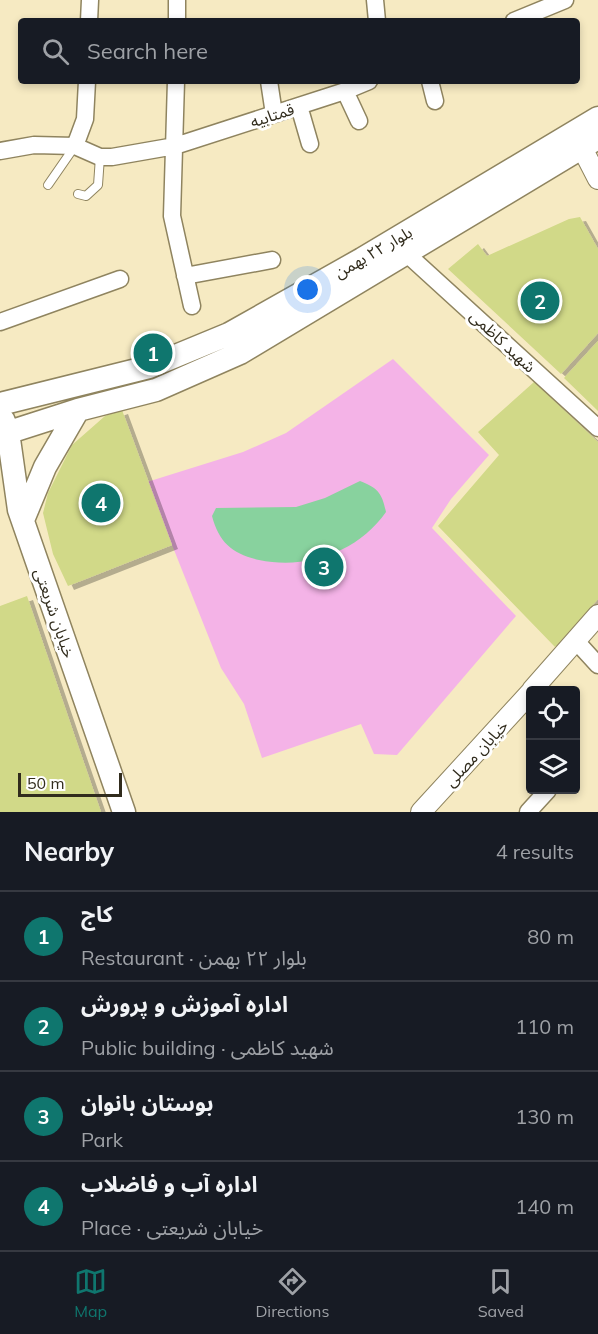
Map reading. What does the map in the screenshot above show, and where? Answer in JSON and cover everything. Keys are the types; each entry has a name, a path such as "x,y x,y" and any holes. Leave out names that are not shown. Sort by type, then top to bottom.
{"main road":[{"name":"بلوار ۲۲ بهمن","path":"4,434 78,410 156,390 230,358 407,254 584,140 598,118"},
{"name":"بلوار ۲۲ بهمن","path":"0,404 149,367 229,334 362,259 584,140"},
{"path":"21,515 45,467 78,410"},
{"name":"خیابان شریعتی","path":"0,411 21,515 124,812"},
{"path":"0,478 21,515"}],"street":[{"path":"89,18 90,0"},
{"path":"177,0 177,18"},
{"path":"375,0 377,18"},
{"path":"518,18 534,6 565,0"},
{"path":"75,146 85,120 87,84"},
{"path":"176,84 172,216 192,306"},
{"path":"269,84 274,114"},
{"name":"قمتابیه","path":"100,157 175,146 362,84"},
{"path":"431,84 435,102"},
{"path":"345,91 359,121"},
{"path":"299,106 310,144"},
{"path":"584,140 598,179"},
{"path":"0,151 34,145 75,146 100,157"},
{"name":"شهید کاظمی","path":"407,254 598,428"},
{"path":"185,276 272,260"},
{"path":"0,322 120,279"},
{"name":"خیابان مصلی","path":"537,686 598,615"},
{"path":"576,641 598,665"},
{"name":"خیابان مصلی","path":"421,812 526,698"},
{"path":"528,812 544,794"}],"lane":[{"path":"48,185 75,146"},
{"path":"78,194 86,196 98,185 100,157"}],"shaded area":[{"path":"393,359 489,455 451,499 432,528 516,616 397,755 374,754 361,724 262,758 244,704 221,668 147,482 243,452 286,433"},
{"path":"360,481 378,492 386,512 361,538 330,555 313,560 277,562 259,560 235,551 223,540 212,516 216,508 296,507 325,498"}],"building":[{"path":"580,217 598,249 598,333 561,374 448,269 478,244 487,256 569,219"},
{"path":"598,341 598,411 564,378"},
{"path":"534,382 598,442 598,599 555,647 438,526 499,455 478,432"},
{"path":"122,410 172,545 68,586 53,554 43,513 48,493 72,445 105,416"},
{"path":"27,596 101,812 0,812 0,606"}],"place":[{"name":"اداره آموزش و پرورش","path":"540,301"},
{"name":"کاج","path":"153,353"},
{"name":"اداره آب و فاضلاب","path":"101,503"},
{"name":"بوستان بانوان","path":"324,567"}]}
